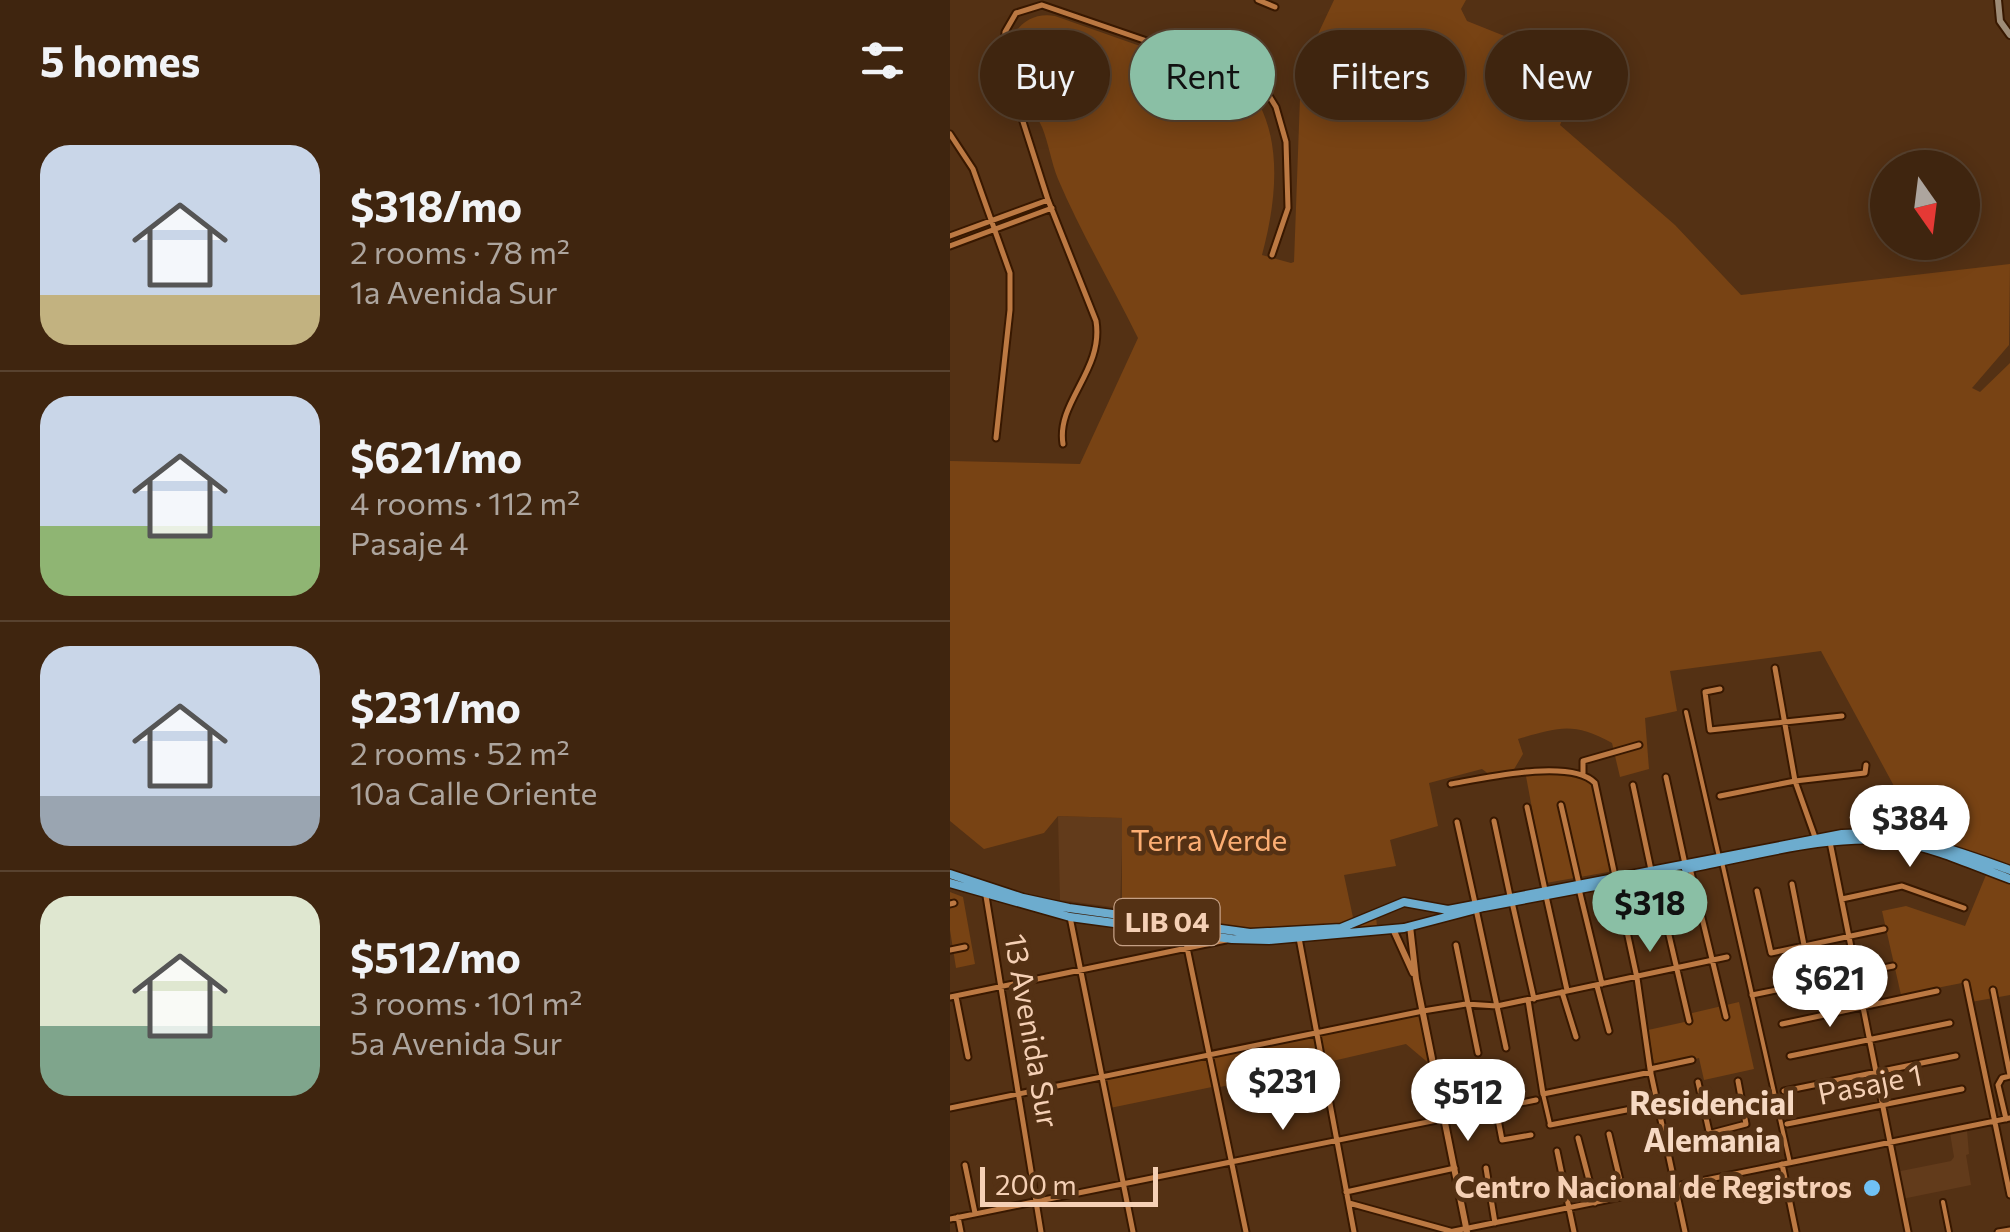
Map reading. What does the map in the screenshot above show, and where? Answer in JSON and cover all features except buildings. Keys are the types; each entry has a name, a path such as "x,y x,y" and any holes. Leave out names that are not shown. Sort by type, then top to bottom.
{"highway":[{"name":"LIB 04","path":"950,874 1023,898 1069,908 1250,933 1340,928 1408,902 1444,910 1476,906 1860,833 1901,835 1938,844 2010,870"},
{"name":"LIB 04","path":"1816,841 1901,842 2010,879"},
{"name":"LIB 04","path":"950,884 1070,917 1232,938 1299,938 1391,929 1476,906"},
{"path":"1408,902 1418,911 1412,924"},
{"path":"1385,908 1382,922 1391,929"}],"main road":[{"path":"1998,0 2000,21 2010,35"}],"street":[{"path":"1258,0 1275,7"},
{"path":"1064,444 1064,420 1092,362 1098,335 1048,200 1003,59 1004,32 1016,13 1042,6 1243,74 1268,94 1282,125 1287,171 1286,221 1272,256"},
{"path":"950,134 972,169 1010,273 996,438"},
{"path":"950,236 1048,200"},
{"path":"950,246 1052,208"},
{"path":"1776,668 1795,780 1816,841"},
{"path":"1720,690 1705,692 1710,730 1842,716"},
{"path":"1686,712 1752,995 1796,1232"},
{"path":"1583,775 1583,761 1639,746"},
{"path":"1720,796 1795,780 1865,772 1866,765"},
{"path":"1452,784 1522,771 1583,775 1595,783 1685,1232"},
{"path":"1666,777 1726,1017"},
{"path":"1633,785 1690,1021"},
{"path":"1561,805 1608,1032"},
{"path":"1527,807 1576,1037"},
{"path":"1494,821 1531,1000 1550,1125 1658,1104"},
{"path":"1458,822 1506,1048"},
{"path":"1830,842 1908,1232"},
{"path":"1792,884 1804,946"},
{"path":"1841,900 1902,886 1964,908"},
{"path":"1757,891 1770,953 1884,929"},
{"name":"13 Avenida Sur","path":"986,896 1041,1232"},
{"path":"1070,917 1133,1232"},
{"path":"1412,924 1416,979 1467,1230"},
{"path":"1391,929 1416,979"},
{"path":"1184,933 1246,1232"},
{"path":"968,1058 953,996 1232,938"},
{"path":"1299,938 1354,1232"},
{"path":"1456,945 1478,1053"},
{"path":"950,950 965,947"},
{"path":"950,1108 1423,1011 1531,1000 1727,957"},
{"path":"1752,995 1893,966"},
{"path":"1966,983 2010,1195"},
{"path":"1348,1202 1451,1232 1467,1230 2008,1118 1998,1085 2002,1078 2010,1076 1993,990"},
{"path":"1782,1024 1937,991"},
{"path":"1790,1056 1950,1023"},
{"path":"1784,1091 1956,1056"},
{"path":"1544,1094 1692,1060"},
{"path":"1482,1068 1502,1140 1531,1135"},
{"path":"1698,1082 1710,1136"},
{"path":"1666,1145 1710,1136 1748,1122 1738,1082"},
{"name":"Pasaje 1","path":"1787,1124 1962,1090"},
{"path":"961,1232 954,1218 1536,1100"},
{"path":"1608,1134 1624,1197"},
{"path":"1578,1138 1595,1203"},
{"path":"1556,1151 1574,1232"},
{"path":"965,1164 976,1213"},
{"path":"1346,1192 1455,1168"},
{"path":"1486,1168 1496,1223"},
{"path":"1943,1202 1949,1232"},
{"path":"1998,1232 2010,1230"}],"shaded area":[{"path":"1058,816 1123,818 1120,908 1060,900"},
{"path":"1967,1130 1971,1185 1902,1199 1896,1172 1951,1161 1954,1157 1950,1133"}],"green space":[{"name":"Terra Verde","path":"1334,0 1466,0 1461,9 1467,21 1490,30 1485,30 1485,120 1562,120 1560,125 1675,225 1741,295 2010,264 2009,345 1972,388 1980,392 2010,363 2010,869 1921,836 1821,651 1670,671 1677,711 1645,718 1649,769 1620,777 1612,743 1587,732 1566,729 1518,739 1523,754 1513,771 1490,775 1482,769 1429,783 1438,826 1390,840 1396,866 1344,875 1355,927 1376,917 1377,926 1313,931 1281,930 1122,912 1122,818 1058,816 1044,833 984,849 950,821 950,461 1080,464 1138,338 1067,199 1038,120 1110,120 1110,35 1130,42 1130,120 1266,120 1272,143 1274,188 1262,255 1291,263 1299,120 1465,120 1465,30 1320,30"},
{"path":"1055,16 1095,30 1017,30 1032,18"},
{"path":"1525,771 1580,775 1596,785 1614,871 1546,883"},
{"path":"1986,875 2010,883 2010,995 1971,1002 1967,982 1901,995 1882,911 1906,906 1965,926"},
{"path":"950,892 963,897 975,964 956,968 950,930"},
{"path":"1739,1002 1754,1069 1704,1080 1699,1058 1655,1069 1648,1030 1689,1021 1688,1014"},
{"path":"1421,1014 1432,1066 1406,1044 1324,1063 1318,1035"},
{"path":"1314,1036 1319,1066 1220,1087 1213,1055"},
{"path":"1206,1058 1212,1087 1110,1108 1104,1077"}],"place":[{"name":"Centro Nacional de Registros","path":"1872,1188"}],"district":[{"name":"Residencial Alemania","path":"1712,1122"}]}
